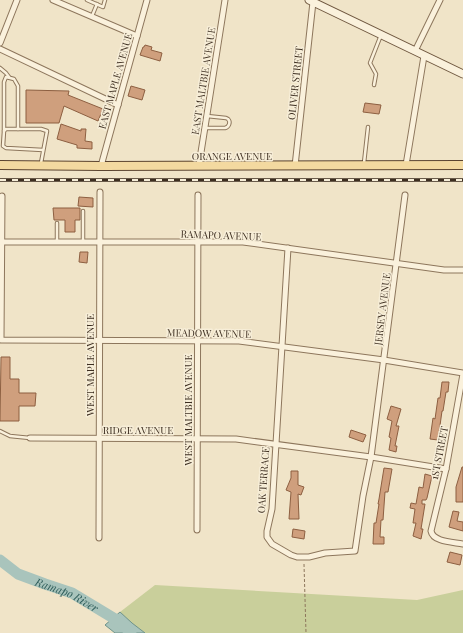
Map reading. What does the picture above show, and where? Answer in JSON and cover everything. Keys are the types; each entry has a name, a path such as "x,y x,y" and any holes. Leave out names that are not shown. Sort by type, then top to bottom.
{"main road":[{"name":"ORANGE AVENUE","path":"0,165 463,165"}],"street":[{"path":"0,43 17,0"},
{"path":"53,0 137,36"},
{"name":"EAST MAPLE AVENUE","path":"101,166 147,0"},
{"name":"EAST MALTBIE AVENUE","path":"199,166 225,0"},
{"path":"415,51 440,0"},
{"path":"311,1 463,74"},
{"name":"OLIVER STREET","path":"295,166 311,1"},
{"path":"0,49 118,105"},
{"path":"406,165 424,56"},
{"name":"WEST MAPLE AVENUE","path":"99,538 100,192"},
{"name":"WEST MALTBIE AVENUE","path":"197,530 198,195"},
{"name":"JERSEY AVENUE","path":"376,424 405,195"},
{"path":"1,196 1,242"},
{"name":"RAMAPO AVENUE","path":"1,242 243,242 444,270 463,270"},
{"name":"MEADOW AVENUE","path":"1,242 1,340 239,341 384,360 463,373"},
{"name":"OAK TERRACE","path":"288,248 272,508 267,531 267,537 272,544 297,557 309,557 325,553 355,550 376,424"},
{"name":"1ST STREET","path":"463,373 446,469 431,531 432,535 436,539 463,544"},
{"name":"RIDGE AVENUE","path":"30,438 236,439 371,457 446,469"}],"lane":[{"path":"89,0 103,6 105,0"},
{"path":"91,16 97,4"},
{"path":"374,85 376,74 370,63 381,35"},
{"path":"0,68 9,77 14,78 18,86 18,129"},
{"path":"9,77 6,77 4,82 3,146 6,148 43,150"},
{"path":"205,128 225,128 230,122 226,118 207,116"},
{"path":"364,166 368,127"},
{"path":"4,131 6,129 42,129 47,131 41,166"},
{"path":"83,211 83,242"},
{"path":"57,223 57,242"},
{"path":"0,431 10,436 30,438"}],"path":[{"path":"304,566 306,633"}],"green space":[{"path":"155,585 417,600 463,590 463,633 145,633 131,623 120,612"}],"water":[{"path":"120,612 145,633 115,633 105,625"}],"building":[{"path":"145,45 152,47 151,50 162,53 160,61 140,55"},
{"path":"131,86 145,90 142,100 128,96"},
{"path":"26,90 69,91 68,95 103,109 98,121 64,106 59,123 26,123"},
{"path":"365,103 381,105 379,114 363,112"},
{"path":"61,124 81,131 81,129 86,129 85,141 92,142 92,149 77,148 77,145 57,139"},
{"path":"79,197 93,198 93,207 78,206"},
{"path":"53,208 80,208 80,220 75,220 75,232 65,232 65,220 54,220"},
{"path":"80,252 88,252 87,263 79,262"},
{"path":"1,357 10,357 10,379 19,379 19,393 36,393 35,406 19,406 19,421 0,421"},
{"path":"442,382 449,382 448,392 446,392 442,411 438,440 430,439 433,418 435,419"},
{"path":"391,406 401,409 396,426 399,426 395,446 397,446 396,452 389,450 391,438 389,437 392,421 387,419"},
{"path":"351,430 366,435 363,442 349,437"},
{"path":"462,467 463,502 456,502 456,487"},
{"path":"384,468 392,469 388,492 385,492 383,520 381,520 380,537 384,537 384,544 373,544 374,523 376,523"},
{"path":"291,471 298,471 298,485 304,487 301,495 298,494 299,519 289,519 291,492 286,490 291,478"},
{"path":"425,474 432,476 427,498 426,500 422,500 422,504 425,504 421,539 413,536 416,523 413,523 415,509 410,508 411,503 416,504 419,487 423,488"},
{"path":"453,511 459,512 457,521 463,522 463,531 449,527"},
{"path":"293,529 305,531 304,539 292,537"},
{"path":"450,552 462,555 460,565 447,562"}],"waterway":[{"name":"Ramapo River","path":"0,560 18,574 72,593 120,622 131,633"}],"railway":[{"path":"0,180 463,180"}]}
